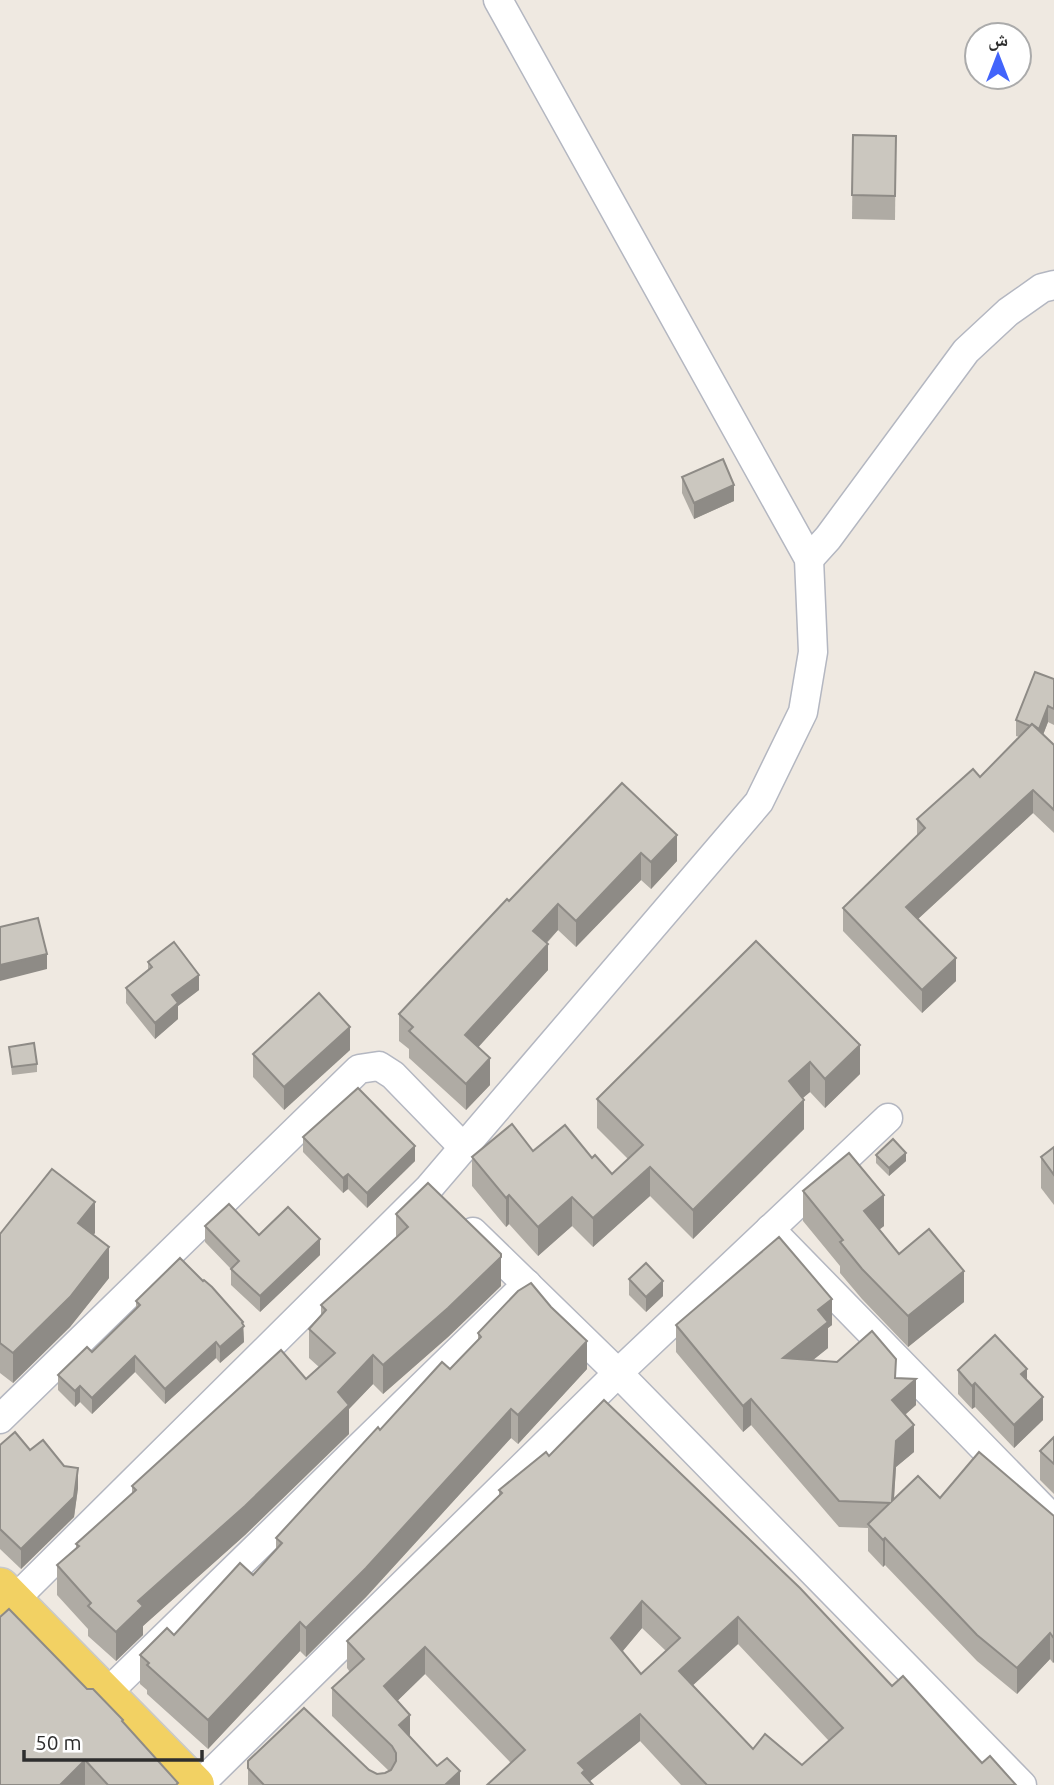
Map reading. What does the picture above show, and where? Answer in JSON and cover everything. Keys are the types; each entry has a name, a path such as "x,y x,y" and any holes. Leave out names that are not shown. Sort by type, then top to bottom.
{"main road":[{"path":"7,1594 197,1785"}],"street":[{"path":"7,1594 445,1204 463,1147 759,802 803,712 813,652 809,559 498,0"},
{"path":"809,559 828,538 966,351 1008,312 1042,288 1054,285"},
{"path":"0,1419 359,1069 379,1066 393,1074 463,1147"},
{"path":"197,1785 298,1706 618,1373 888,1118"},
{"path":"445,1204 618,1373 1022,1785"},
{"path":"770,1229 1054,1520"},
{"path":"106,1695 527,1284"}],"building":[{"path":"853,135 896,136 895,196 852,195"},
{"path":"723,459 734,485 694,503 682,477"},
{"path":"1035,672 1054,679 1054,709 1048,706 1039,729 1032,724 1030,726 1016,720"},
{"path":"1032,724 1054,745 1054,810 1033,790 906,907 956,958 922,990 843,908 925,828 917,819 973,769 980,777"},
{"path":"622,783 677,835 651,862 641,853 576,921 558,904 533,931 548,944 465,1035 490,1058 466,1084 409,1031 413,1027 399,1014 507,899 509,901"},
{"path":"38,918 47,954 0,965 0,927"},
{"path":"756,941 860,1045 825,1079 810,1062 789,1081 804,1100 693,1210 650,1167 593,1218 572,1197 538,1227 509,1195 506,1198 472,1157 512,1124 533,1151 565,1125 592,1158 595,1155 612,1174 643,1145 597,1099"},
{"path":"174,942 199,975 172,995 178,1003 155,1023 126,988 152,967 148,962"},
{"path":"319,993 350,1027 284,1087 253,1054"},
{"path":"34,1043 37,1064 12,1067 9,1047"},
{"path":"358,1088 415,1146 367,1193 348,1174 343,1178 303,1137"},
{"path":"893,1139 906,1153 889,1168 876,1155"},
{"path":"1054,1147 1054,1175 1041,1157"},
{"path":"849,1153 884,1195 864,1211 899,1254 929,1229 964,1271 908,1316 862,1269 840,1242 843,1240 803,1191"},
{"path":"52,1169 95,1202 78,1223 109,1247 70,1297 13,1353 0,1343 0,1234"},
{"path":"428,1183 501,1254 501,1257 383,1365 373,1355 338,1392 349,1405 245,1506 138,1601 143,1606 116,1632 88,1606 91,1603 57,1565 79,1546 76,1544 136,1490 132,1486 281,1350 306,1379 335,1353 309,1329 326,1310 321,1305 408,1227 396,1214"},
{"path":"229,1204 259,1235 288,1207 320,1239 260,1296 231,1269 239,1261 205,1226"},
{"path":"779,1237 832,1299 818,1310 828,1322 783,1358 837,1362 872,1331 896,1359 895,1378 916,1379 892,1400 914,1425 896,1441 892,1501 918,1476 940,1498 979,1452 1054,1516 1054,1636 1050,1633 1017,1668 977,1635 885,1538 883,1540 868,1524 890,1503 839,1501 751,1399 743,1406 676,1325"},
{"path":"180,1258 212,1287 244,1326 220,1347 216,1342 165,1389 135,1356 92,1398 80,1386 75,1391 58,1375 87,1347 92,1352 140,1305 136,1301"},
{"path":"646,1263 663,1281 646,1297 629,1279"},
{"path":"531,1283 551,1307 587,1341 518,1415 511,1409 366,1568 306,1628 300,1622 208,1720 147,1665 149,1663 140,1655 167,1628 174,1635 240,1563 253,1575 282,1543 276,1538 378,1427 380,1430 442,1362 450,1369 481,1337 478,1333 518,1291"},
{"path":"995,1335 1027,1369 1021,1374 1043,1397 1014,1425 975,1383 972,1386 958,1370"},
{"path":"604,1400 800,1588 892,1686 903,1676 982,1763 990,1756 1016,1785 707,1785 640,1714 578,1763 585,1770 582,1773 593,1785 487,1785 525,1750 425,1647 384,1686 410,1715 399,1725 437,1766 447,1758 460,1771 445,1785 264,1785 248,1768 248,1761 304,1708 369,1770 377,1774 391,1770 396,1761 392,1746 332,1688 364,1659 347,1641 502,1493 499,1490 546,1452 549,1456","holes":["642,1601 680,1638 641,1674 611,1638","738,1617 843,1728 802,1765 765,1734 753,1749 679,1671"]},
{"path":"15,1432 30,1450 43,1440 64,1466 78,1468 74,1497 21,1549 0,1529 0,1445"},
{"path":"1054,1437 1054,1464 1040,1451"},
{"path":"9,1609 87,1689 93,1689 123,1720 178,1783 176,1785 108,1785 85,1760 60,1785 0,1785 0,1617"}]}
